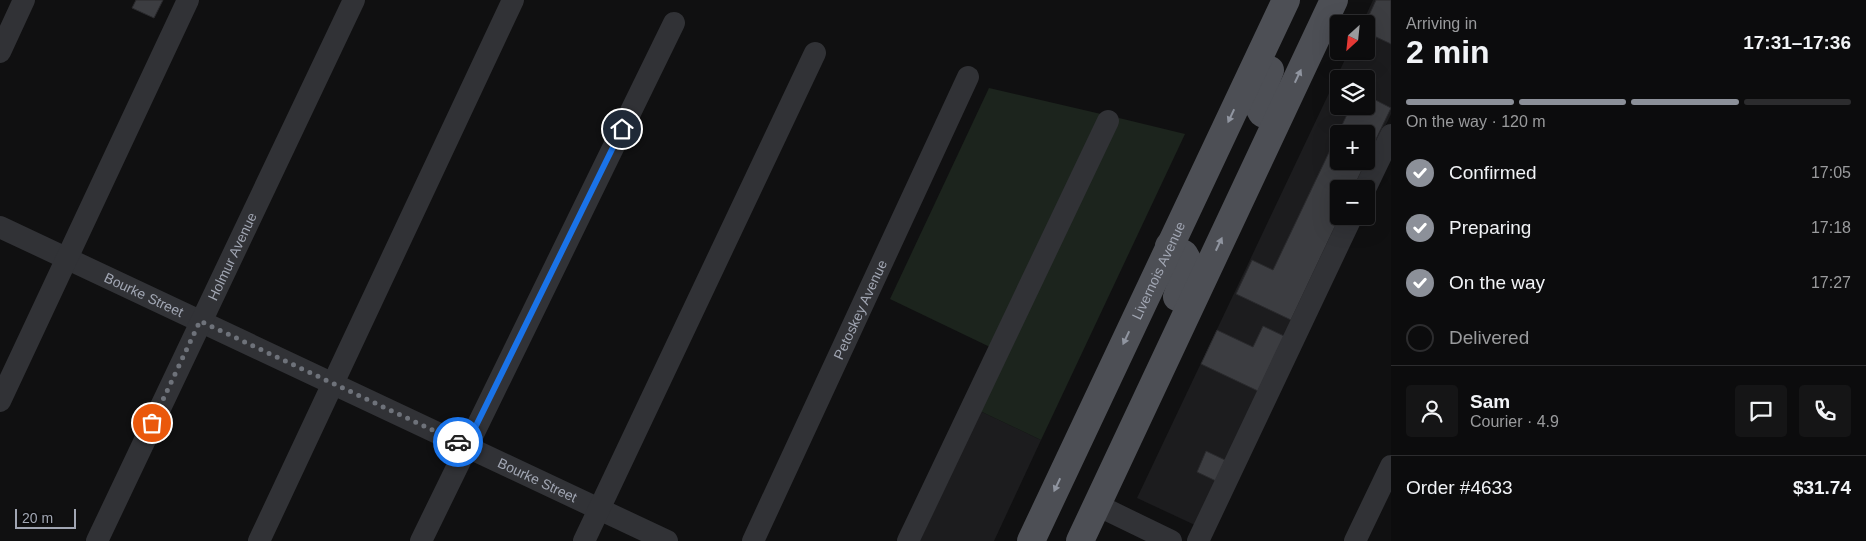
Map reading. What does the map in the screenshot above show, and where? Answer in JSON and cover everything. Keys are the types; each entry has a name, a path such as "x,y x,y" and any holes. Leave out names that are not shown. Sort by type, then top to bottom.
{"main road":[{"name":"Livernois Avenue","path":"1031,541 1286,0"},
{"path":"1277,120 1259,110 1258,96 1302,0"},
{"path":"1080,541 1334,0"},
{"path":"1109,478 1123,409 1188,269 1189,263 1184,254 1169,246"}],"street":[{"path":"0,52 24,0"},
{"path":"0,401 188,0"},
{"name":"Holmur Avenue","path":"97,541 354,0"},
{"path":"259,541 513,0"},
{"path":"421,541 674,23"},
{"path":"584,541 815,53"},
{"name":"Petoskey Avenue","path":"753,541 968,77"},
{"path":"908,541 1108,121"},
{"path":"1369,180 1391,135"},
{"path":"1198,541 1348,225"},
{"name":"Bourke Street","path":"0,227 667,541"},
{"path":"1355,541 1391,466"},
{"path":"1097,505 1171,541"}],"shaded area":[{"path":"1373,0 1391,0 1391,114 1375,148 1375,125 1330,125 1330,170 1365,170 1360,180 1330,180 1330,225 1335,225 1197,526 1137,498 1330,91 1330,115 1375,115 1375,70 1340,70 1345,60 1375,60 1375,15 1366,15"},
{"path":"989,88 1101,114 990,347 890,299"},
{"path":"1119,118 1185,134 1041,440 980,411"},
{"path":"980,411 1041,440 994,541 920,541"}],"building":[{"path":"136,0 163,0 154,18 132,8"},
{"path":"1376,0 1391,0 1391,44 1375,36 1375,15 1369,15"},
{"path":"1375,100 1391,108 1375,141 1375,125 1342,125 1347,115 1375,115"},
{"path":"1330,150 1330,170 1362,170 1357,180 1330,180 1330,225 1336,225 1291,320 1236,294 1252,260 1273,270"},
{"path":"1263,326 1284,336 1258,391 1201,364 1217,330 1253,347"},
{"path":"1206,451 1225,460 1216,481 1197,472"}],"way so far":[{"path":"152,423 200,321 458,442"}],"route":[{"path":"458,442 466,446 622,129"}]}
